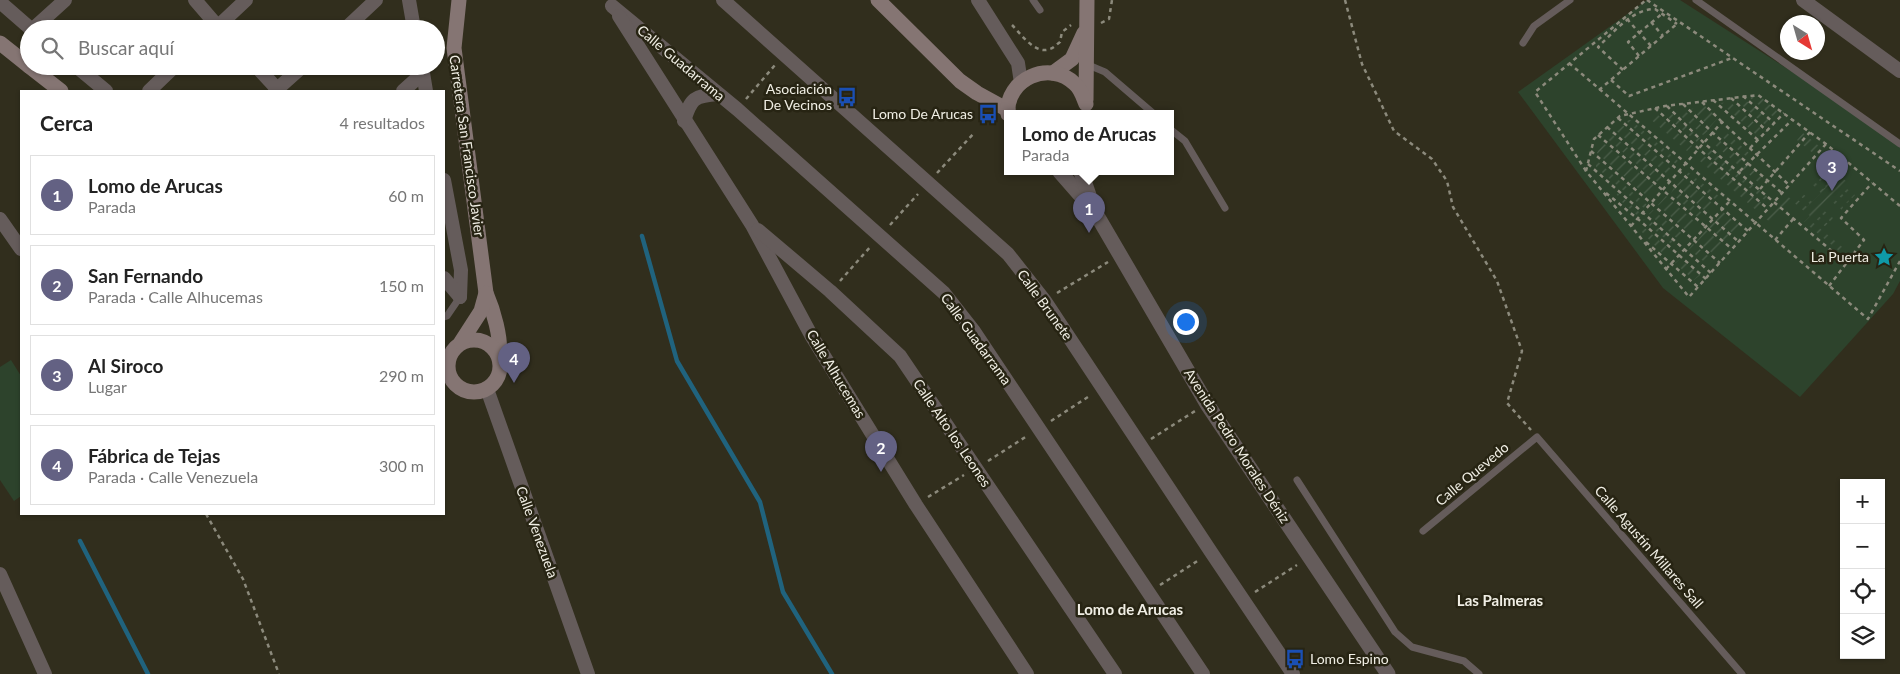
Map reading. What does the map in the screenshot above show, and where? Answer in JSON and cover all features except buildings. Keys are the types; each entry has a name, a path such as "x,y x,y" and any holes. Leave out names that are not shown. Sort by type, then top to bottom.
{"main road":[{"name":"Carretera San Francisco Javier","path":"459,0 454,48 486,293 492,306 501,348 499,357"},
{"path":"878,0 946,69 977,93 1005,110"},
{"path":"1086,109 1087,0"},
{"path":"1009,110 1017,87 1030,76 1047,72 1072,59 1086,26"},
{"path":"0,42 20,59"},
{"path":"1047,72 1064,76 1074,83 1082,93 1086,109"},
{"path":"40,75 59,90"},
{"path":"977,93 1017,87"},
{"name":"Carretera San Francisco Javier","path":"453,346 481,312 486,293"},
{"path":"470,339 479,339 495,349 499,357 501,366 499,375 487,389 469,392 448,381 447,365 453,346 470,339"}],"street":[{"path":"42,20 64,0"},
{"path":"195,0 211,20"},
{"path":"226,20 246,0"},
{"path":"355,20 376,0"},
{"path":"409,0 412,20"},
{"name":"Calle Brunete","path":"723,0 1008,254 1045,301 1210,552 1294,674"},
{"path":"978,0 1018,62 1017,87"},
{"path":"1803,0 1900,71"},
{"path":"0,2 21,20"},
{"name":"Calle Guadarrama","path":"612,3 737,109 944,293 973,330 1203,674"},
{"name":"Calle Alhucemas","path":"612,3 684,121 752,225 811,335 916,505 1027,674"},
{"path":"1018,62 1047,72"},
{"path":"87,75 105,90"},
{"path":"150,90 166,75"},
{"path":"264,75 276,90"},
{"path":"278,90 294,75"},
{"path":"404,90 417,75"},
{"path":"423,75 426,90"},
{"path":"684,121 690,103 698,96 718,94"},
{"path":"1063,175 1095,212"},
{"path":"1082,175 1095,212"},
{"path":"445,185 461,270 460,297"},
{"name":"Avenida Pedro Morales Déniz","path":"1095,212 1207,404 1390,672"},
{"path":"0,219 20,248"},
{"name":"Calle Alto los Leones","path":"752,225 830,291 900,356 1114,674"},
{"path":"445,279 460,297"},
{"name":"Calle Venezuela","path":"487,389 588,674"},
{"path":"0,574 46,674"}],"lane":[{"path":"1033,0 1040,10"},
{"path":"1523,43 1534,26 1570,0"},
{"path":"1696,0 1900,144"},
{"path":"1086,64 1105,72 1149,110"},
{"path":"1174,132 1185,142 1225,208"},
{"path":"445,317 460,297"},
{"name":"Calle Quevedo","path":"1423,530 1537,436"},
{"name":"Calle Agustín Millares Sall","path":"1537,436 1742,674"},
{"path":"1297,480 1395,632 1412,648 1464,661 1479,674"}],"path":[{"path":"1006,19 1026,40 1038,49 1050,50 1060,42 1062,32 1070,25 1086,26 1103,23 1109,19 1112,0"},
{"path":"1344,0 1362,64 1394,131 1432,159 1447,181 1454,207 1497,282 1522,351 1507,403 1537,436"},
{"path":"1623,70 1598,46 1646,0 1900,171"},
{"path":"1663,12 1655,9 1646,9 1626,19 1535,92 1586,171 1689,297 1826,144"},
{"path":"1639,56 1628,42 1663,12"},
{"path":"1626,19 1651,46"},
{"path":"1652,22 1663,36"},
{"path":"1599,90 1678,23"},
{"path":"737,109 784,54"},
{"path":"1611,80 1629,96 1732,58"},
{"path":"1569,64 1868,319 1900,261"},
{"path":"1586,171 1594,139 1618,118 1628,114 1667,106 1758,95 1826,144 1900,206"},
{"path":"1743,96 1774,123"},
{"path":"1731,98 1767,130"},
{"path":"1713,100 1758,140"},
{"path":"1702,101 1789,185"},
{"path":"1684,104 1713,133 1782,193"},
{"path":"1667,106 1704,143 1775,201 1846,263"},
{"path":"1655,108 1768,209"},
{"path":"1750,148 1784,114"},
{"path":"1618,118 1748,231"},
{"path":"1740,172 1792,120"},
{"path":"1632,226 1722,122"},
{"path":"1607,128 1739,242"},
{"path":"830,291 975,132"},
{"path":"1760,189 1810,132"},
{"path":"1598,135 1705,228 1732,249"},
{"path":"1591,151 1720,263"},
{"path":"1588,164 1711,273"},
{"path":"1829,286 1864,240 1841,218 1872,183"},
{"path":"1601,189 1706,278"},
{"path":"1666,269 1729,202"},
{"path":"1775,240 1794,218"},
{"path":"1641,238 1698,287"},
{"path":"1045,301 1120,254"},
{"path":"916,505 1102,388"},
{"path":"1141,446 1207,404"},
{"path":"207,515 244,579 279,674"},
{"path":"1148,593 1210,552"},
{"path":"1244,600 1310,556"}],"green space":[{"path":"1647,0 1680,0 1900,141 1900,281 1893,294 1800,397 1663,288 1518,92"},
{"path":"1748,96 1760,96 1780,114 1776,119"},
{"path":"1744,99 1774,123 1769,128 1737,101"},
{"path":"1730,102 1765,132 1760,138 1721,103"},
{"path":"1705,106 1718,118 1710,127 1691,109"},
{"path":"1685,111 1708,131 1703,135 1676,112"},
{"path":"1671,113 1700,138 1697,142 1665,115"},
{"path":"1658,115 1692,146 1687,151 1648,117"},
{"path":"1625,120 1631,120 1678,161 1676,164"},
{"path":"1620,123 1671,169 1667,174 1613,128"},
{"path":"1609,132 1663,178 1659,183 1604,136"},
{"path":"1726,132 1750,154 1747,157 1721,136"},
{"path":"1803,133 1820,147 1814,154 1797,140"},
{"path":"1719,140 1762,177 1758,182 1715,145"},
{"path":"1601,141 1655,186 1647,196 1597,153"},
{"path":"1710,149 1769,198 1767,202 1706,153"},
{"path":"1704,156 1764,205 1757,211 1700,161"},
{"path":"1596,160 1647,205 1644,208 1596,167"},
{"path":"1823,168 1833,177 1838,174 1847,182 1843,186 1855,195 1852,198 1842,189 1839,191 1849,201 1847,203 1837,194 1833,198 1843,207 1842,210 1830,200 1822,209 1833,218 1831,222 1820,212 1816,214 1828,224 1826,227 1814,217 1811,221 1847,251 1844,255 1804,222 1810,216 1792,201 1794,197 1807,207 1810,204 1799,195 1801,192 1812,202 1821,193 1810,182 1812,180 1823,189 1826,187 1816,177 1817,175 1828,184 1832,181 1821,171"},
{"path":"1688,172 1720,197 1716,200 1686,174"},
{"path":"1683,178 1713,204 1706,212 1677,185"},
{"path":"1612,188 1640,213 1638,216 1623,203"},
{"path":"1674,188 1704,215 1700,219 1671,193"},
{"path":"1786,195 1791,199 1770,222 1765,218"},
{"path":"1666,196 1696,223 1688,232 1658,205"},
{"path":"1653,210 1685,236 1680,241 1649,214"},
{"path":"1723,212 1742,228 1736,235 1715,221"},
{"path":"1647,218 1678,244 1675,247 1643,220"},
{"path":"1714,222 1732,238 1727,243 1709,227"},
{"path":"1640,224 1670,250 1665,256 1640,230"},
{"path":"1706,230 1726,247 1716,256 1697,241"},
{"path":"1693,244 1713,260 1708,265 1689,249"},
{"path":"1680,259 1700,275 1694,280 1675,263"},
{"path":"11,360 20,374 20,497 14,501 0,480 0,367"}],"waterway":[{"path":"642,236 677,361 760,502 783,592 832,674"},
{"path":"80,541 148,674"}],"place":[{"name":"Asociación De Vecinos","path":"847,97"},
{"name":"Lomo De Arucas","path":"988,114"},
{"name":"Al Siroco","path":"1832,191"},
{"name":"Lomo de Arucas","path":"1089,233"},
{"name":"La Puerta","path":"1884,257"},
{"name":"Fábrica de Tejas","path":"514,383"},
{"name":"San Fernando","path":"881,472"},
{"name":"Lomo Espino","path":"1295,659"}],"district":[{"name":"Las Palmeras","path":"1500,601"},
{"name":"Lomo de Arucas","path":"1130,610"}]}
